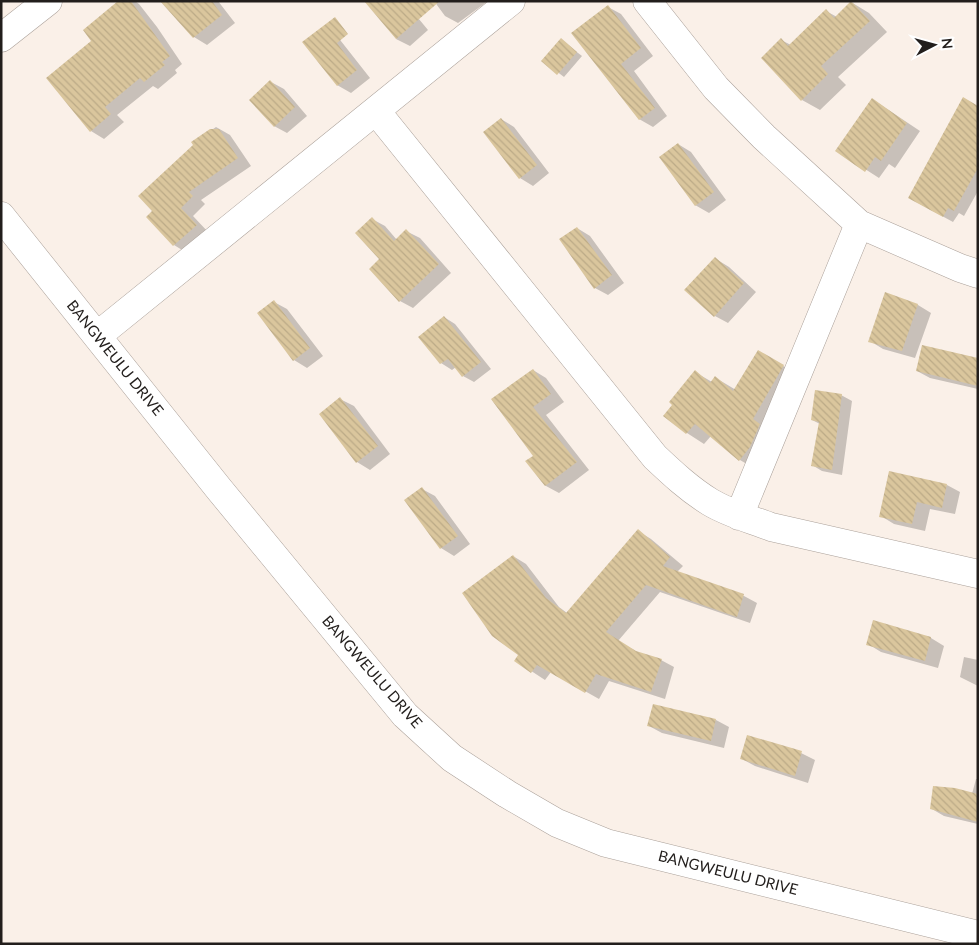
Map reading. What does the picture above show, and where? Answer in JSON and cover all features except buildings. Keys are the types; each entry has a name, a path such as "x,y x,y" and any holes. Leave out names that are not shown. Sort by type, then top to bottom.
{"street":[{"path":"1,38 48,1"},
{"path":"97,336 510,1"},
{"path":"647,1 716,88 764,137 859,224 978,274"},
{"path":"376,111 655,458 679,480 710,502 739,516 771,526 978,574"},
{"name":"BANGWEULU DRIVE","path":"1,216 219,489 405,715 452,758 507,794 557,823 606,843 978,935"},
{"path":"739,516 859,224"}]}
